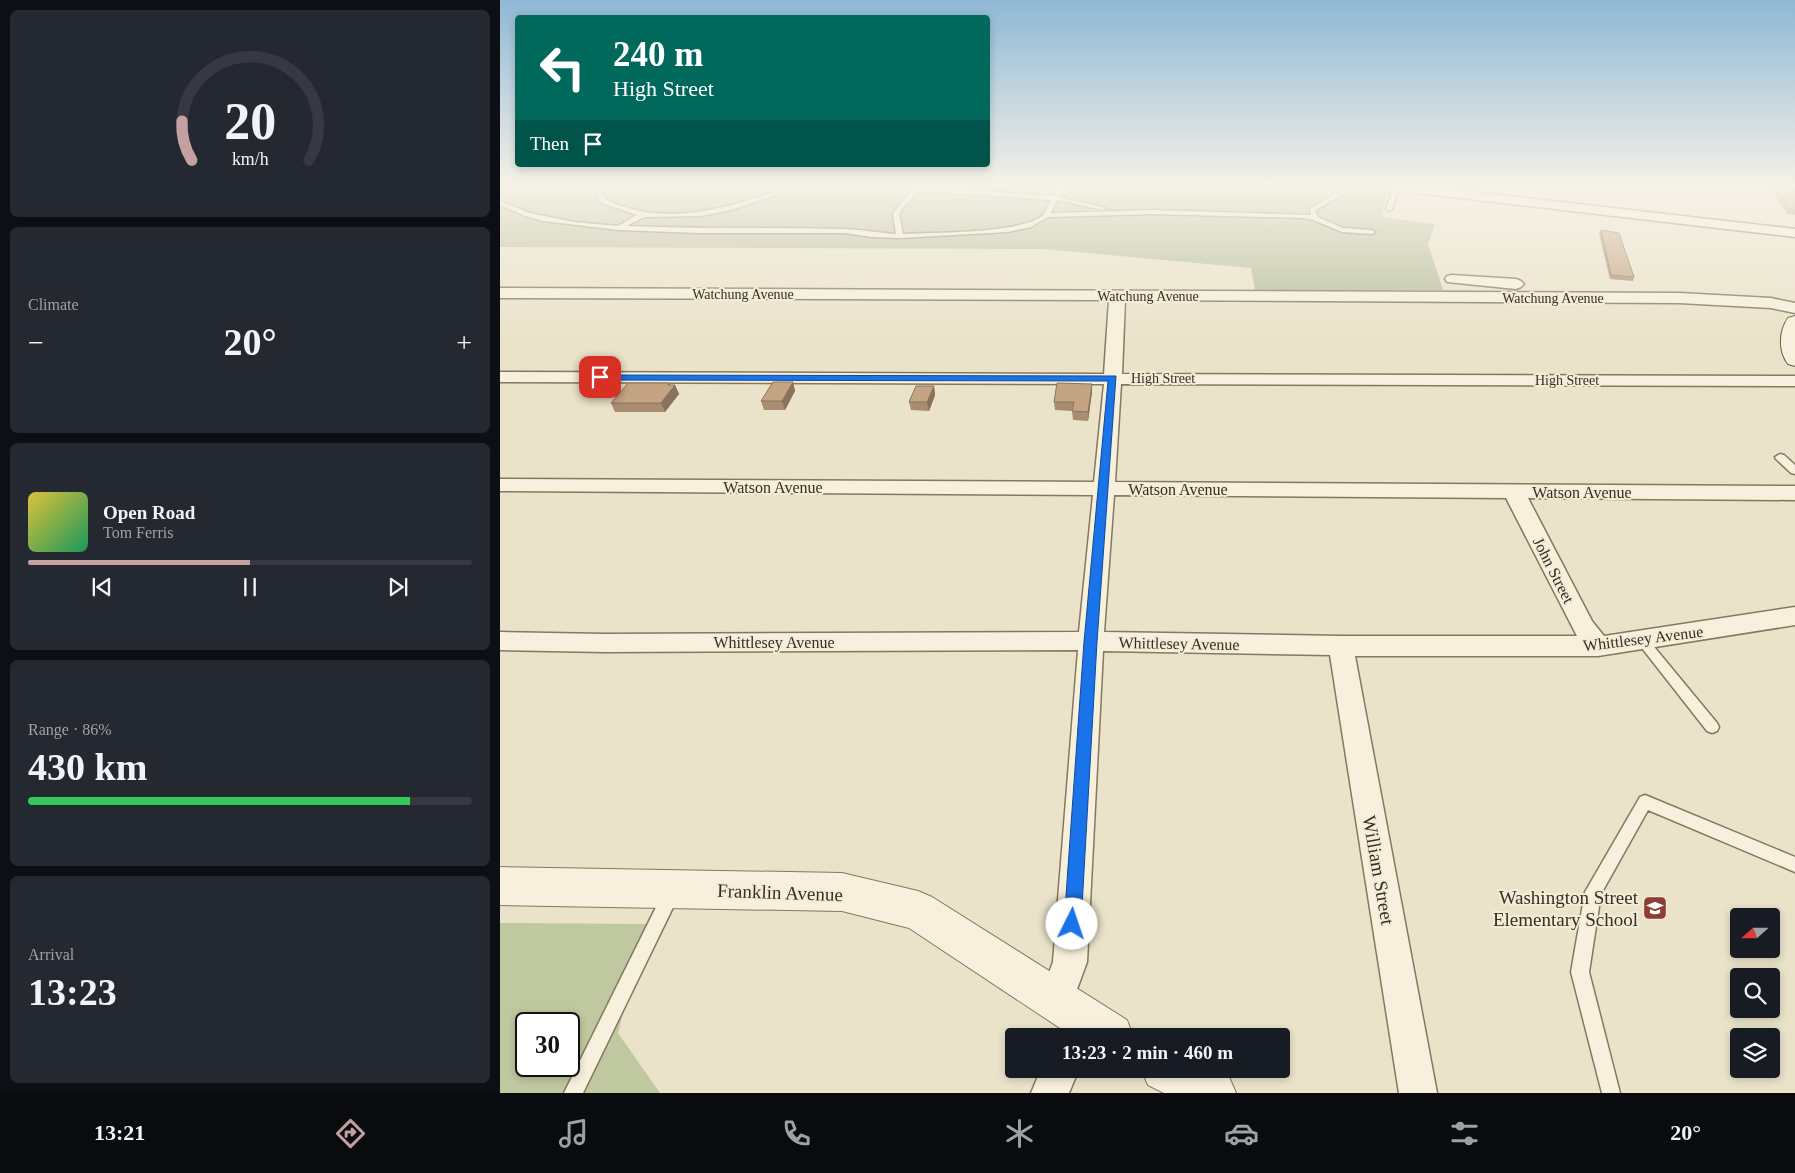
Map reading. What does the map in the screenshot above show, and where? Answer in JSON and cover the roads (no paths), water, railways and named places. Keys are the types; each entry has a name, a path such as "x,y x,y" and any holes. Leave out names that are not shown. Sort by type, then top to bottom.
{"street":[{"name":"Watchung Avenue","path":"507,293 1703,298 1771,303 1795,308"},
{"path":"500,305 507,293"},
{"path":"1081,1022 1070,962 1090,642 1117,296"},
{"path":"1795,322 1790,344 1795,360"},
{"name":"High Street","path":"500,377 1795,381"},
{"name":"Watson Avenue","path":"500,486 1795,492"},
{"name":"John Street","path":"1514,492 1583,627 1598,646"},
{"name":"Whittlesey Avenue","path":"500,641 1090,642 1341,646 1598,646 1795,616"},
{"name":"William Street","path":"1341,646 1418,1093"},
{"name":"Franklin Avenue","path":"500,886 842,892 918,911 1081,1022"},
{"path":"1050,1093 1056,1078"},
{"path":"1182,1078 1213,1093"}],"lane":[{"path":"1780,457 1795,471"},
{"path":"1642,640 1712,727"},
{"path":"1611,1093 1580,972 1593,892 1645,802 1795,865"},
{"path":"573,1093 674,888"}],"place":[{"name":"Washington Street Elementary School","path":"1655,908"}]}
